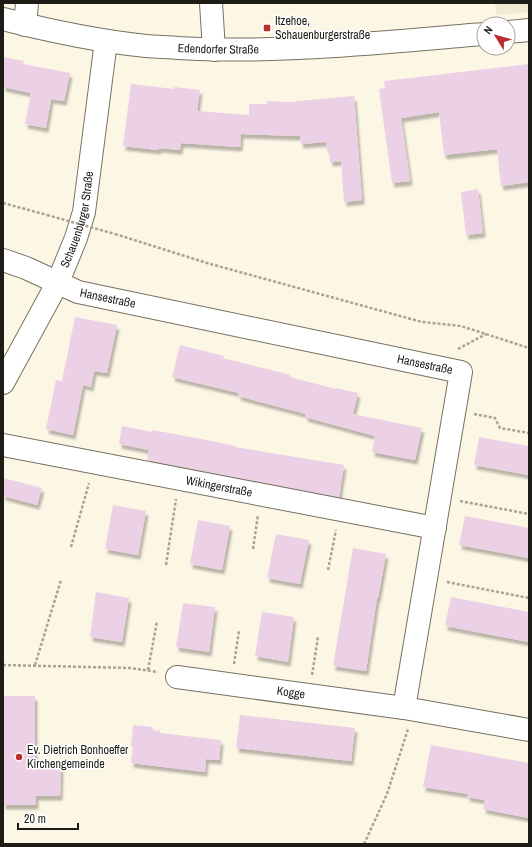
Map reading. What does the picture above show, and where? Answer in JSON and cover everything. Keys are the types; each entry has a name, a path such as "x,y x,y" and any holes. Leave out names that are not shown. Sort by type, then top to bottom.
{"street":[{"path":"25,25 26,3"},
{"path":"211,3 214,50"},
{"name":"Edendorfer Straße","path":"3,19 25,25 106,41 146,46 214,50 297,49 476,35"},
{"path":"516,31 529,30"},
{"name":"Schauenburger Straße","path":"3,383 58,282 76,238 84,212 106,41"},
{"path":"3,260 58,282"},
{"name":"Hansestraße","path":"58,282 78,292 461,372 427,578 409,708"},
{"name":"Wikingerstraße","path":"3,445 435,528"},
{"name":"Kogge","path":"177,677 409,708 529,730"}],"path":[{"path":"3,202 115,234 207,263 422,322 461,326 529,348"},
{"path":"455,411 495,418 500,428 529,433"},
{"path":"71,548 94,463"},
{"path":"166,565 179,479"},
{"path":"252,549 261,495"},
{"path":"440,497 529,514"},
{"path":"328,570 339,510"},
{"path":"427,578 529,598"},
{"path":"35,665 61,580"},
{"path":"148,670 157,621"},
{"path":"231,684 239,632"},
{"path":"308,695 318,637"},
{"path":"3,665 130,668 161,672 177,677"},
{"path":"364,844 387,794 409,708"}],"shaded area":[{"path":"495,3 529,3 529,12 496,15"}],"building":[{"path":"3,57 24,61 23,64 70,73 64,101 51,99 46,128 25,124 31,93 3,87"},
{"path":"529,64 529,182 501,186 497,149 444,155 439,112 401,118 410,181 392,183 379,89 385,88 384,81"},
{"path":"131,84 174,89 174,87 200,90 197,111 249,115 249,104 267,104 267,101 289,102 354,96 362,200 344,202 341,161 330,162 329,149 326,149 326,142 301,144 300,136 241,134 240,147 181,143 180,150 159,148 158,150 123,146"},
{"path":"478,189 483,233 466,235 461,192"},
{"path":"75,317 117,325 107,373 94,371 91,387 83,385 73,435 46,429 56,380 62,381"},
{"path":"180,345 224,356 223,358 290,375 290,377 358,393 353,414 422,428 415,460 372,452 375,436 305,417 306,414 238,396 239,393 172,377"},
{"path":"122,426 152,432 153,430 217,442 235,447 344,465 339,497 147,460 149,450 119,444"},
{"path":"479,437 529,446 529,475 474,465"},
{"path":"3,478 42,488 37,505 3,496"},
{"path":"113,505 146,511 138,555 105,549"},
{"path":"465,516 529,528 529,558 459,545"},
{"path":"198,520 230,526 222,570 190,564"},
{"path":"276,534 309,540 300,584 267,578"},
{"path":"353,548 386,554 377,598 366,671 333,666"},
{"path":"96,592 129,598 122,642 90,637"},
{"path":"451,597 529,612 529,642 445,626"},
{"path":"183,603 215,607 209,652 176,647"},
{"path":"262,612 294,617 288,662 255,656"},
{"path":"3,696 35,696 35,767 61,767 60,796 36,796 36,805 3,805"},
{"path":"240,715 355,728 351,761 236,748"},
{"path":"133,725 153,727 153,730 160,731 160,733 221,740 219,760 206,759 205,772 131,763"},
{"path":"431,745 529,763 529,818 483,809 485,800 467,797 468,794 423,787"}],"place":[{"name":"Itzehoe, Schauenburgerstraße","path":"267,28"},
{"name":"Ev. Dietrich Bonhoeffer Kirchengemeinde","path":"19,757"}]}
